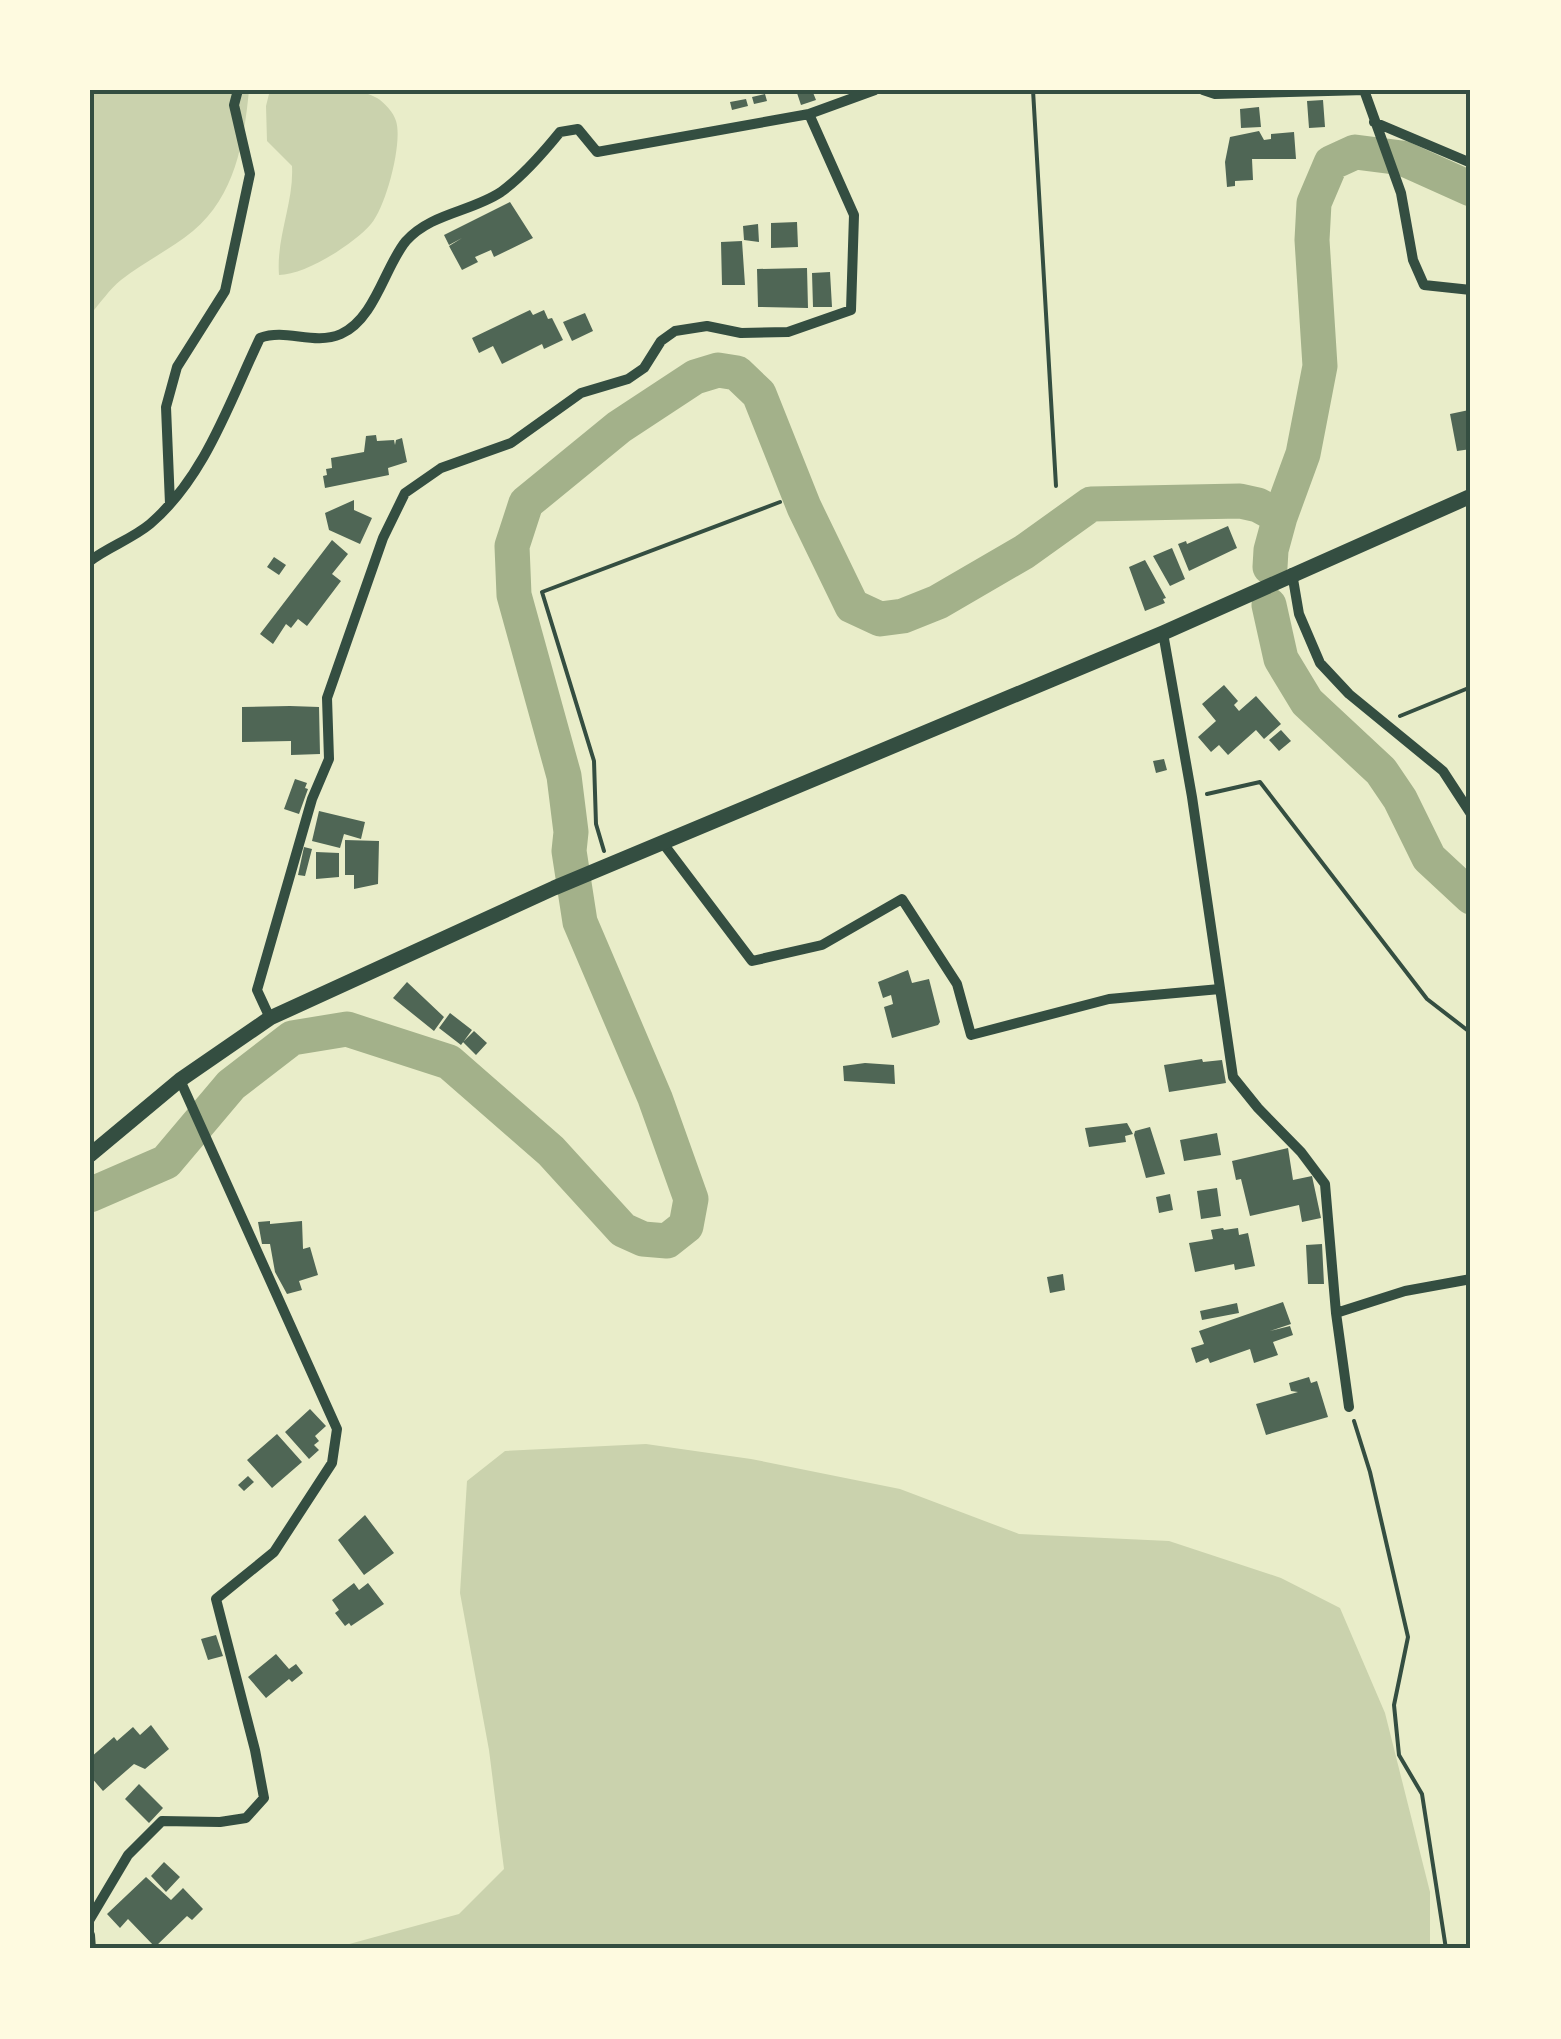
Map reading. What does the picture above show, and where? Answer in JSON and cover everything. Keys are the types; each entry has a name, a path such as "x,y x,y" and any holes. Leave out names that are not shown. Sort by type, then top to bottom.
{"main road":[{"path":"90,1154 180,1080 270,1018 554,888 1164,633 1471,496"}],"street":[{"path":"170,504 166,407 177,368 225,290 250,174 234,104 238,90"},
{"path":"90,561 147,527 192,480 260,338 277,332 315,340 344,334 374,302 404,243 426,224 499,193 560,132 578,129 597,152 809,114 875,90"},
{"path":"1203,90 1215,94 1364,90 1400,193 1413,260 1424,285 1471,290"},
{"path":"270,1018 256,990 312,799 329,759 327,698 383,538 404,493 441,468 511,443 581,394 628,379 644,368 661,340 675,331 708,326 741,333 788,332 850,310 854,215 809,114"},
{"path":"1374,121 1471,163"},
{"path":"1292,573 1299,614 1320,663 1382,723 1443,771 1471,814"},
{"path":"1164,633 1234,1076 1258,1108 1302,1152 1325,1184 1349,1406"},
{"path":"662,842 752,960 822,944 902,898 957,984 971,1035 1109,999 1220,989"},
{"path":"90,1919 128,1855 162,1821 220,1822 246,1818 264,1798 256,1750 216,1600 274,1552 332,1463 337,1429 180,1080"},
{"path":"1336,1312 1405,1290 1471,1279"},
{"path":"90,1935 91,1949"}],"path":[{"path":"1034,90 1056,486"},
{"path":"608,865 596,824 594,762 542,592 780,502"},
{"path":"1382,723 1471,687"},
{"path":"1192,797 1260,782 1426,1000 1471,1033"},
{"path":"1349,1406 1370,1472 1408,1637 1394,1705 1399,1755 1422,1794 1446,1949"}],"green space":[{"path":"339,88 365,93 388,108 398,131 387,189 371,224 328,257 302,270 279,275 292,166 267,141 266,106 270,90"},
{"path":"90,90 249,90 235,167 219,202 193,231 117,284 90,315"},
{"path":"646,1444 751,1459 900,1489 1019,1534 1169,1541 1281,1578 1340,1608 1385,1713 1430,1892 1430,1949 331,1949 459,1914 504,1869 489,1750 460,1593 467,1481 505,1451"}],"building":[{"path":"796,90 812,90 816,100 801,105"},
{"path":"765,94 767,101 754,104 752,97"},
{"path":"746,99 748,106 732,110 730,102"},
{"path":"1323,100 1325,127 1309,128 1307,101"},
{"path":"1259,107 1261,127 1241,128 1240,109"},
{"path":"1259,131 1264,140 1271,139 1271,134 1294,132 1296,159 1252,159 1253,180 1235,181 1235,186 1227,187 1225,162 1230,137"},
{"path":"510,202 533,238 494,257 491,250 475,257 478,262 462,270 449,246 462,238 449,245 444,235"},
{"path":"797,222 798,247 771,248 771,223"},
{"path":"758,224 759,242 744,240 743,226"},
{"path":"742,241 745,285 722,285 721,242"},
{"path":"807,268 808,308 758,307 757,269"},
{"path":"830,272 832,307 813,307 812,273"},
{"path":"530,310 533,315 544,310 563,340 544,349 542,344 502,364 493,346 479,353 472,338"},
{"path":"585,313 593,331 572,341 563,322"},
{"path":"1469,410 1471,449 1457,451 1450,414"},
{"path":"376,435 377,441 394,440 395,445 402,438 407,462 388,468 389,475 325,488 323,476 327,475 326,469 332,468 331,458 364,452 366,436"},
{"path":"354,500 354,510 372,518 360,544 329,530 325,513"},
{"path":"1228,526 1237,548 1189,571 1178,544 1187,544"},
{"path":"332,540 348,554 332,574 341,581 307,626 298,619 291,628 286,624 273,644 260,634"},
{"path":"1172,548 1185,579 1170,586 1153,556"},
{"path":"274,557 286,565 279,575 267,567"},
{"path":"1145,560 1166,598 1165,603 1145,611 1129,567"},
{"path":"1224,685 1238,701 1234,705 1239,711 1256,696 1281,724 1264,739 1256,730 1228,755 1219,745 1211,752 1198,737 1216,721 1202,704"},
{"path":"242,707 319,707 320,754 291,755 291,741 242,742"},
{"path":"1281,730 1291,741 1279,751 1269,740"},
{"path":"1164,759 1167,770 1156,773 1153,761"},
{"path":"295,779 307,783 308,789 299,814 284,809"},
{"path":"319,811 365,822 361,839 344,834 340,848 312,841"},
{"path":"345,840 379,841 378,884 354,889 354,875 345,875"},
{"path":"304,847 312,849 305,876 298,875"},
{"path":"316,852 339,853 339,877 316,879"},
{"path":"908,970 912,983 929,979 940,1022 892,1038 884,1007 893,1004 891,995 883,998 878,982"},
{"path":"407,982 444,1017 434,1031 393,998"},
{"path":"450,1013 472,1030 461,1045 439,1028"},
{"path":"474,1031 487,1043 476,1055 463,1042"},
{"path":"1222,1060 1226,1083 1169,1092 1164,1065"},
{"path":"894,1065 895,1084 844,1081 843,1066"},
{"path":"1127,1123 1133,1134 1125,1136 1126,1142 1089,1147 1085,1128"},
{"path":"1150,1127 1165,1174 1146,1178 1134,1135 1135,1131"},
{"path":"1217,1133 1221,1155 1184,1161 1180,1140"},
{"path":"1288,1148 1293,1180 1312,1176 1321,1218 1302,1222 1299,1205 1250,1216 1232,1161"},
{"path":"1217,1188 1221,1216 1201,1219 1197,1191"},
{"path":"1170,1194 1173,1210 1159,1213 1156,1197"},
{"path":"302,1221 303,1249 310,1247 318,1275 299,1281 302,1290 287,1294 275,1272 270,1244 262,1244 258,1222"},
{"path":"1238,1228 1239,1235 1248,1233 1255,1266 1235,1270 1234,1264 1195,1272 1189,1243 1213,1239 1211,1230"},
{"path":"1322,1244 1324,1284 1308,1284 1306,1245"},
{"path":"1063,1274 1065,1290 1050,1293 1047,1277"},
{"path":"1283,1302 1291,1324 1270,1331 1290,1326 1293,1335 1273,1342 1278,1355 1254,1363 1250,1349 1210,1363 1208,1358 1196,1363 1191,1348 1204,1344 1199,1331"},
{"path":"1237,1303 1239,1313 1202,1320 1200,1311"},
{"path":"1309,1377 1311,1383 1317,1381 1328,1417 1266,1435 1256,1404 1298,1392 1291,1391 1289,1383"},
{"path":"310,1409 326,1426 315,1436 319,1441 314,1445 319,1450 309,1459 285,1432"},
{"path":"277,1434 302,1462 272,1488 247,1460"},
{"path":"248,1476 254,1482 244,1491 238,1485"},
{"path":"365,1515 394,1553 364,1575 338,1540"},
{"path":"354,1583 359,1590 368,1583 384,1604 345,1626 335,1613 339,1610 332,1600"},
{"path":"216,1635 223,1656 208,1660 201,1639"},
{"path":"276,1654 289,1669 296,1664 303,1673 266,1698 248,1677"},
{"path":"151,1725 169,1749 145,1769 134,1764 103,1791 90,1776 90,1758 114,1737 117,1741 133,1727 140,1735"},
{"path":"139,1784 163,1808 149,1823 125,1799"},
{"path":"164,1862 180,1877 166,1892 151,1876"},
{"path":"146,1877 171,1900 183,1888 203,1909 192,1920 187,1916 155,1947 128,1919 120,1928 107,1914"}],"waterway":[{"path":"90,1195 166,1162 231,1085 292,1038 347,1029 449,1062 551,1151 623,1230 643,1239 667,1241 686,1226 691,1199 655,1098 580,922 569,851 571,832 564,776 514,595 512,546 526,503 619,427 695,377 718,370 737,373 759,394 804,507 852,606 880,619 903,616 938,602 1024,552 1091,504 1240,501 1280,517 1303,454 1320,366 1312,240 1314,203 1331,163 1355,152 1402,158 1471,189"},
{"path":"1270,567 1280,517"},
{"path":"1269,605 1281,659 1307,702 1381,771 1400,799 1429,858 1471,897"}]}
